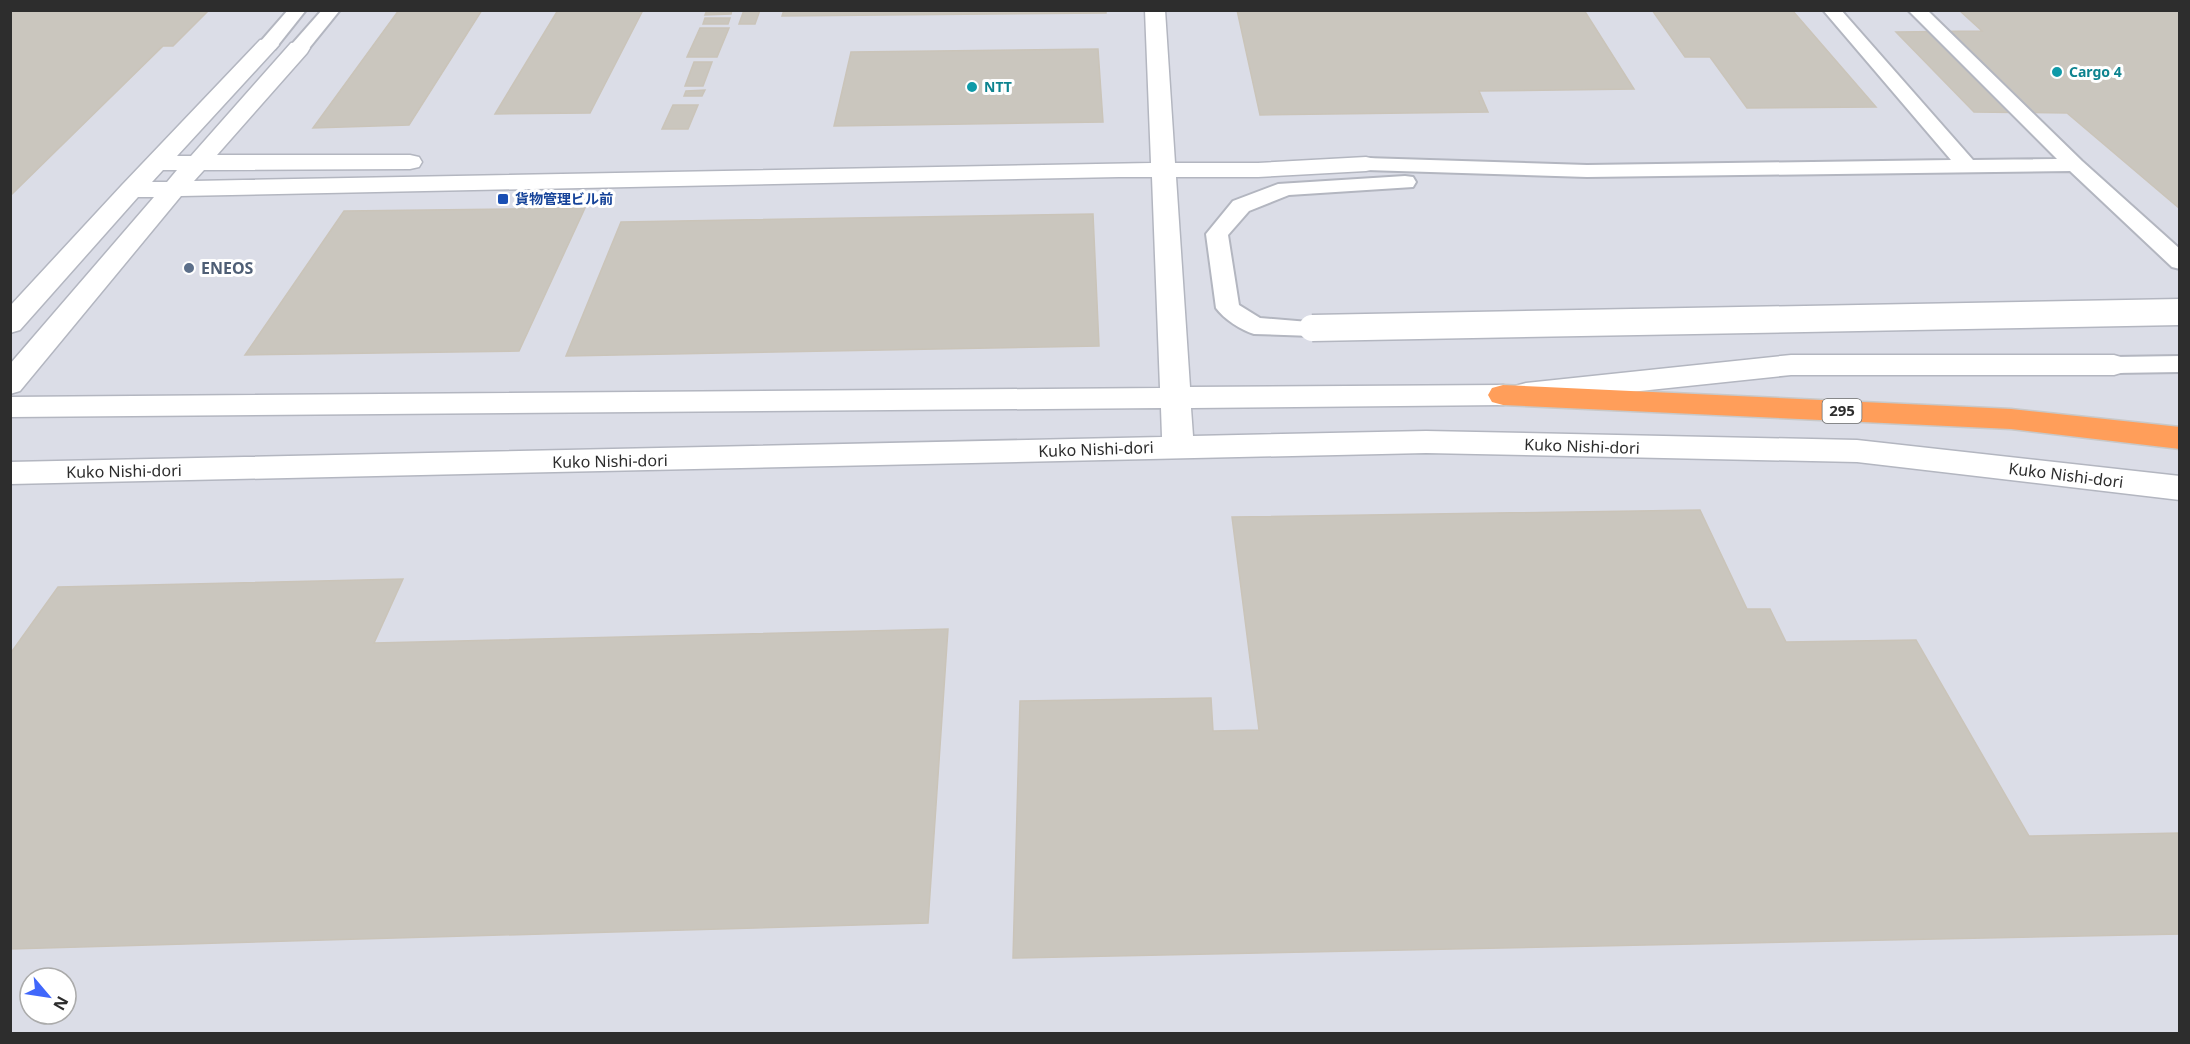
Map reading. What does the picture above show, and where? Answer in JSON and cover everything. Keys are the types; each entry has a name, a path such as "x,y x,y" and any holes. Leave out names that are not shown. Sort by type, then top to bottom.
{"highway":[{"name":"295","path":"1503,395 2011,418 2180,438"}],"street":[{"path":"1155,10 1178,446"},
{"path":"10,324 131,190 268,45"},
{"path":"10,384 174,189 299,48"},
{"path":"156,163 837,158 1162,159 1258,170 1366,164"},
{"path":"131,190 1162,159"},
{"path":"10,407 1503,395 1791,365 2114,365"},
{"name":"Kuko Nishi-dori","path":"10,474 1426,442 1857,451 2180,488"}],"lane":[{"path":"268,45 298,10"},
{"path":"299,48 332,10"},
{"path":"1831,10 1968,167"},
{"path":"1917,10 2075,165 2180,262"},
{"path":"1366,164 1587,171 2075,165"},
{"path":"1587,171 1286,189 1241,206 1218,234 1228,308 1254,326 1312,328 2180,312"},
{"path":"2114,365 2180,364"}],"shaded area":[{"path":"10,11 2179,11 2179,1033 11,1033"}],"building":[{"path":"10,10 209,10 173,46 163,46 10,196"},
{"path":"399,10 482,10 409,125 313,128"},
{"path":"558,10 643,10 590,113 495,114"},
{"path":"707,10 732,10 731,14 705,15"},
{"path":"744,10 760,10 755,24 739,24"},
{"path":"784,10 1106,10 1106,13 782,16"},
{"path":"1237,10 1584,10 1634,89 1479,91 1488,112 1260,115"},
{"path":"1652,10 1792,10 1876,107 1747,108 1710,57 1685,57"},
{"name":"Cargo 4","path":"1959,10 2180,10 2180,209 2067,113 1974,112 1896,32 1982,31"},
{"path":"705,18 730,18 728,24 703,24"},
{"path":"700,28 729,28 717,57 687,57"},
{"name":"NTT","path":"1098,49 1103,122 834,126 851,52"},
{"path":"694,62 712,62 703,86 685,86"},
{"path":"705,90 702,96 684,96 686,91"},
{"path":"673,105 698,105 688,129 662,129"},
{"path":"585,208 519,351 245,355 344,211"},
{"path":"1093,214 1099,346 566,356 621,222"},
{"path":"1700,510 1747,609 1770,609 1786,642 1916,640 2029,836 2180,833 2180,934 1013,958 1020,701 1211,698 1213,731 1259,730 1232,517"},
{"path":"403,579 374,643 948,629 928,923 10,949 10,654 58,587"}],"place":[{"name":"Cargo 4","path":"2057,72"},
{"name":"NTT","path":"972,87"},
{"name":"貨物管理ビル前","path":"503,199"},
{"name":"ENEOS","path":"189,268"}]}
